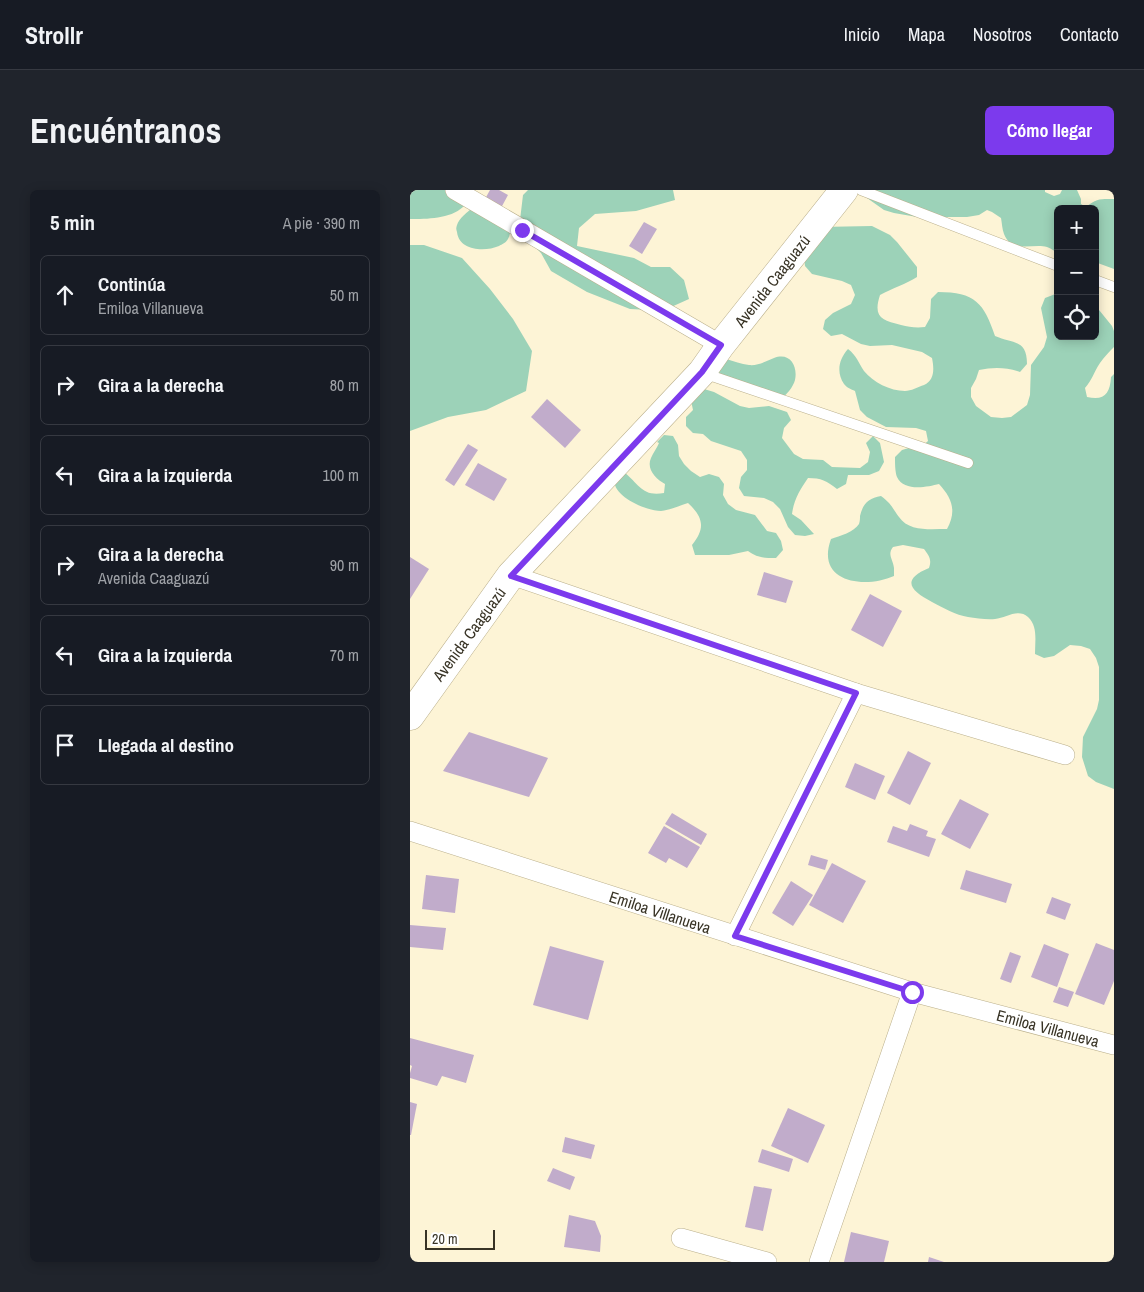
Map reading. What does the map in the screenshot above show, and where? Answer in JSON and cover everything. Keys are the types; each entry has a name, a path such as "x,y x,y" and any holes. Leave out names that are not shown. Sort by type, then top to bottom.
{"street":[{"path":"455,190 721,345"},
{"name":"Avenida Caaguazú","path":"410,716 511,576 702,372 721,345 844,190"},
{"path":"511,576 856,693 1065,755"},
{"path":"735,936 856,693"},
{"name":"Emiloa Villanueva","path":"410,832 912,992 1114,1045"},
{"path":"819,1262 912,992"},
{"path":"682,1238 767,1262"}],"lane":[{"path":"860,190 1054,264"},
{"path":"1099,281 1114,287"},
{"path":"702,372 968,463"}],"green space":[{"path":"410,190 473,190 465,205 452,214 424,219 410,219"},
{"path":"528,190 673,190 675,200 636,211 595,214 579,228 577,246 634,258 651,267 670,267 684,280 689,299 669,308 650,310 630,309 587,292 551,271 541,253 526,238 520,220 523,195"},
{"path":"863,190 1045,190 1045,192 1054,196 1060,194 1062,190 1077,190 1083,205 1054,205 1054,251 1041,246 1017,246 1012,244 1004,234 1001,218 987,210 979,215 967,217 917,217 884,210 867,198"},
{"path":"1114,199 1114,269 1099,263 1099,205 1089,205 1099,200"},
{"path":"473,207 510,228 509,237 506,242 487,249 474,248 462,243 456,229 458,222"},
{"path":"872,226 890,235 917,267 917,277 880,295 878,313 884,319 907,326 925,327 930,318 931,299 938,292 961,294 969,297 982,308 987,315 995,336 1022,346 1025,350 1027,364 1020,372 1000,368 979,370 971,388 971,397 976,406 991,417 1011,417 1027,405 1030,395 1031,365 1044,347 1047,337 1041,308 1045,298 1054,295 1054,340 1099,340 1099,310 1112,326 1114,331 1114,347 1098,366 1085,388 1087,397 1102,397 1107,392 1111,377 1114,374 1114,789 1096,782 1088,776 1082,757 1083,737 1097,709 1099,700 1099,667 1090,649 1070,645 1054,656 1044,658 1035,654 1035,629 1031,621 1024,614 1016,613 992,619 968,617 959,615 925,598 914,590 912,585 914,577 929,568 930,558 924,549 903,545 893,547 890,555 894,576 882,580 857,582 846,579 836,573 830,565 828,554 831,539 857,527 863,508 873,498 881,496 890,504 903,522 908,525 927,529 947,529 952,516 952,505 947,494 939,484 910,487 900,482 896,475 895,457 902,450 921,447 928,441 926,431 916,428 886,427 867,417 860,410 855,391 844,384 839,370 842,357 848,349 872,379 888,388 899,391 912,390 928,383 932,377 932,358 922,352 892,345 870,346 861,344 842,334 831,336 823,329 825,320 833,313 851,304 855,295 851,285 812,274 805,266 803,247 820,227"},
{"path":"410,245 424,245 462,258 490,289 513,319 532,351 526,391 486,410 448,417 410,431"},
{"path":"711,357 752,365 784,357 794,365 795,380 790,390 781,398 719,374"},
{"path":"704,389 714,392 740,406 749,408 769,406 787,412 791,420 784,428 782,438 794,454 803,459 823,460 832,467 860,468 868,462 870,452 866,443 873,436 880,443 884,462 879,471 869,475 848,475 846,484 837,489 824,481 808,478 796,499 792,514 801,520 814,534 805,536 795,535 788,527 780,509 773,502 764,498 744,496 739,488 741,477 747,470 747,460 741,451 711,441 703,434 693,433 686,426 686,417 693,410 689,391"},
{"path":"664,435 673,436 678,445 679,456 691,471 700,477 709,474 719,477 724,484 723,495 728,504 736,510 755,515 767,531 776,533 781,541 783,550 776,558 761,557 748,551 729,555 695,555 692,545 699,533 701,523 697,513 688,503 661,511 642,506 622,495 615,485 615,477 624,472 646,491 657,494 664,493 665,484 653,473 650,462 659,443 657,442"}],"building":[{"path":"490,190 499,190 508,195 501,208 485,199"},
{"path":"644,222 657,229 642,254 629,246"},
{"path":"547,399 581,430 565,448 531,417"},
{"path":"468,444 478,450 454,486 445,480"},
{"path":"478,463 507,479 494,501 465,485"},
{"path":"410,557 429,569 410,599"},
{"path":"764,572 793,581 786,603 757,595"},
{"path":"870,594 902,611 883,647 851,630"},
{"path":"469,732 548,758 529,797 443,771"},
{"path":"908,751 931,763 910,805 887,793"},
{"path":"855,763 885,776 875,800 845,787"},
{"path":"960,799 989,814 970,849 941,834"},
{"path":"672,813 707,834 701,845 665,824"},
{"path":"910,824 928,831 926,836 936,839 929,857 887,842 893,826 907,831"},
{"path":"664,826 700,847 687,868 669,858 666,863 648,853"},
{"path":"811,855 828,860 825,870 808,865"},
{"path":"832,863 866,881 843,923 809,905"},
{"path":"966,870 1012,884 1006,903 960,889"},
{"path":"426,875 459,879 455,913 422,909"},
{"path":"791,881 813,895 793,926 772,913"},
{"path":"1052,897 1071,904 1065,920 1046,913"},
{"path":"410,925 446,928 443,950 410,947"},
{"path":"1096,943 1114,950 1114,981 1104,1005 1075,994"},
{"path":"1044,944 1069,954 1057,987 1031,977"},
{"path":"550,946 604,961 588,1020 533,1005"},
{"path":"1010,952 1021,956 1011,983 1000,979"},
{"path":"1059,987 1074,992 1068,1007 1053,1002"},
{"path":"410,1038 474,1055 466,1083 442,1076 437,1086 410,1078 412,1066 410,1065"},
{"path":"410,1102 417,1104 411,1135 410,1135"},
{"path":"788,1108 825,1125 808,1163 771,1146"},
{"path":"565,1137 595,1145 591,1159 562,1152"},
{"path":"762,1149 793,1159 789,1172 758,1162"},
{"path":"553,1168 575,1177 570,1190 547,1181"},
{"path":"754,1186 772,1189 763,1231 745,1227"},
{"path":"569,1215 595,1221 601,1236 600,1252 564,1247"},
{"path":"851,1232 889,1241 884,1262 844,1262"},
{"path":"929,1257 944,1262 928,1262"}],"route":[{"path":"522,230 721,345 702,372 511,576 856,693 735,936 912,992"}]}
